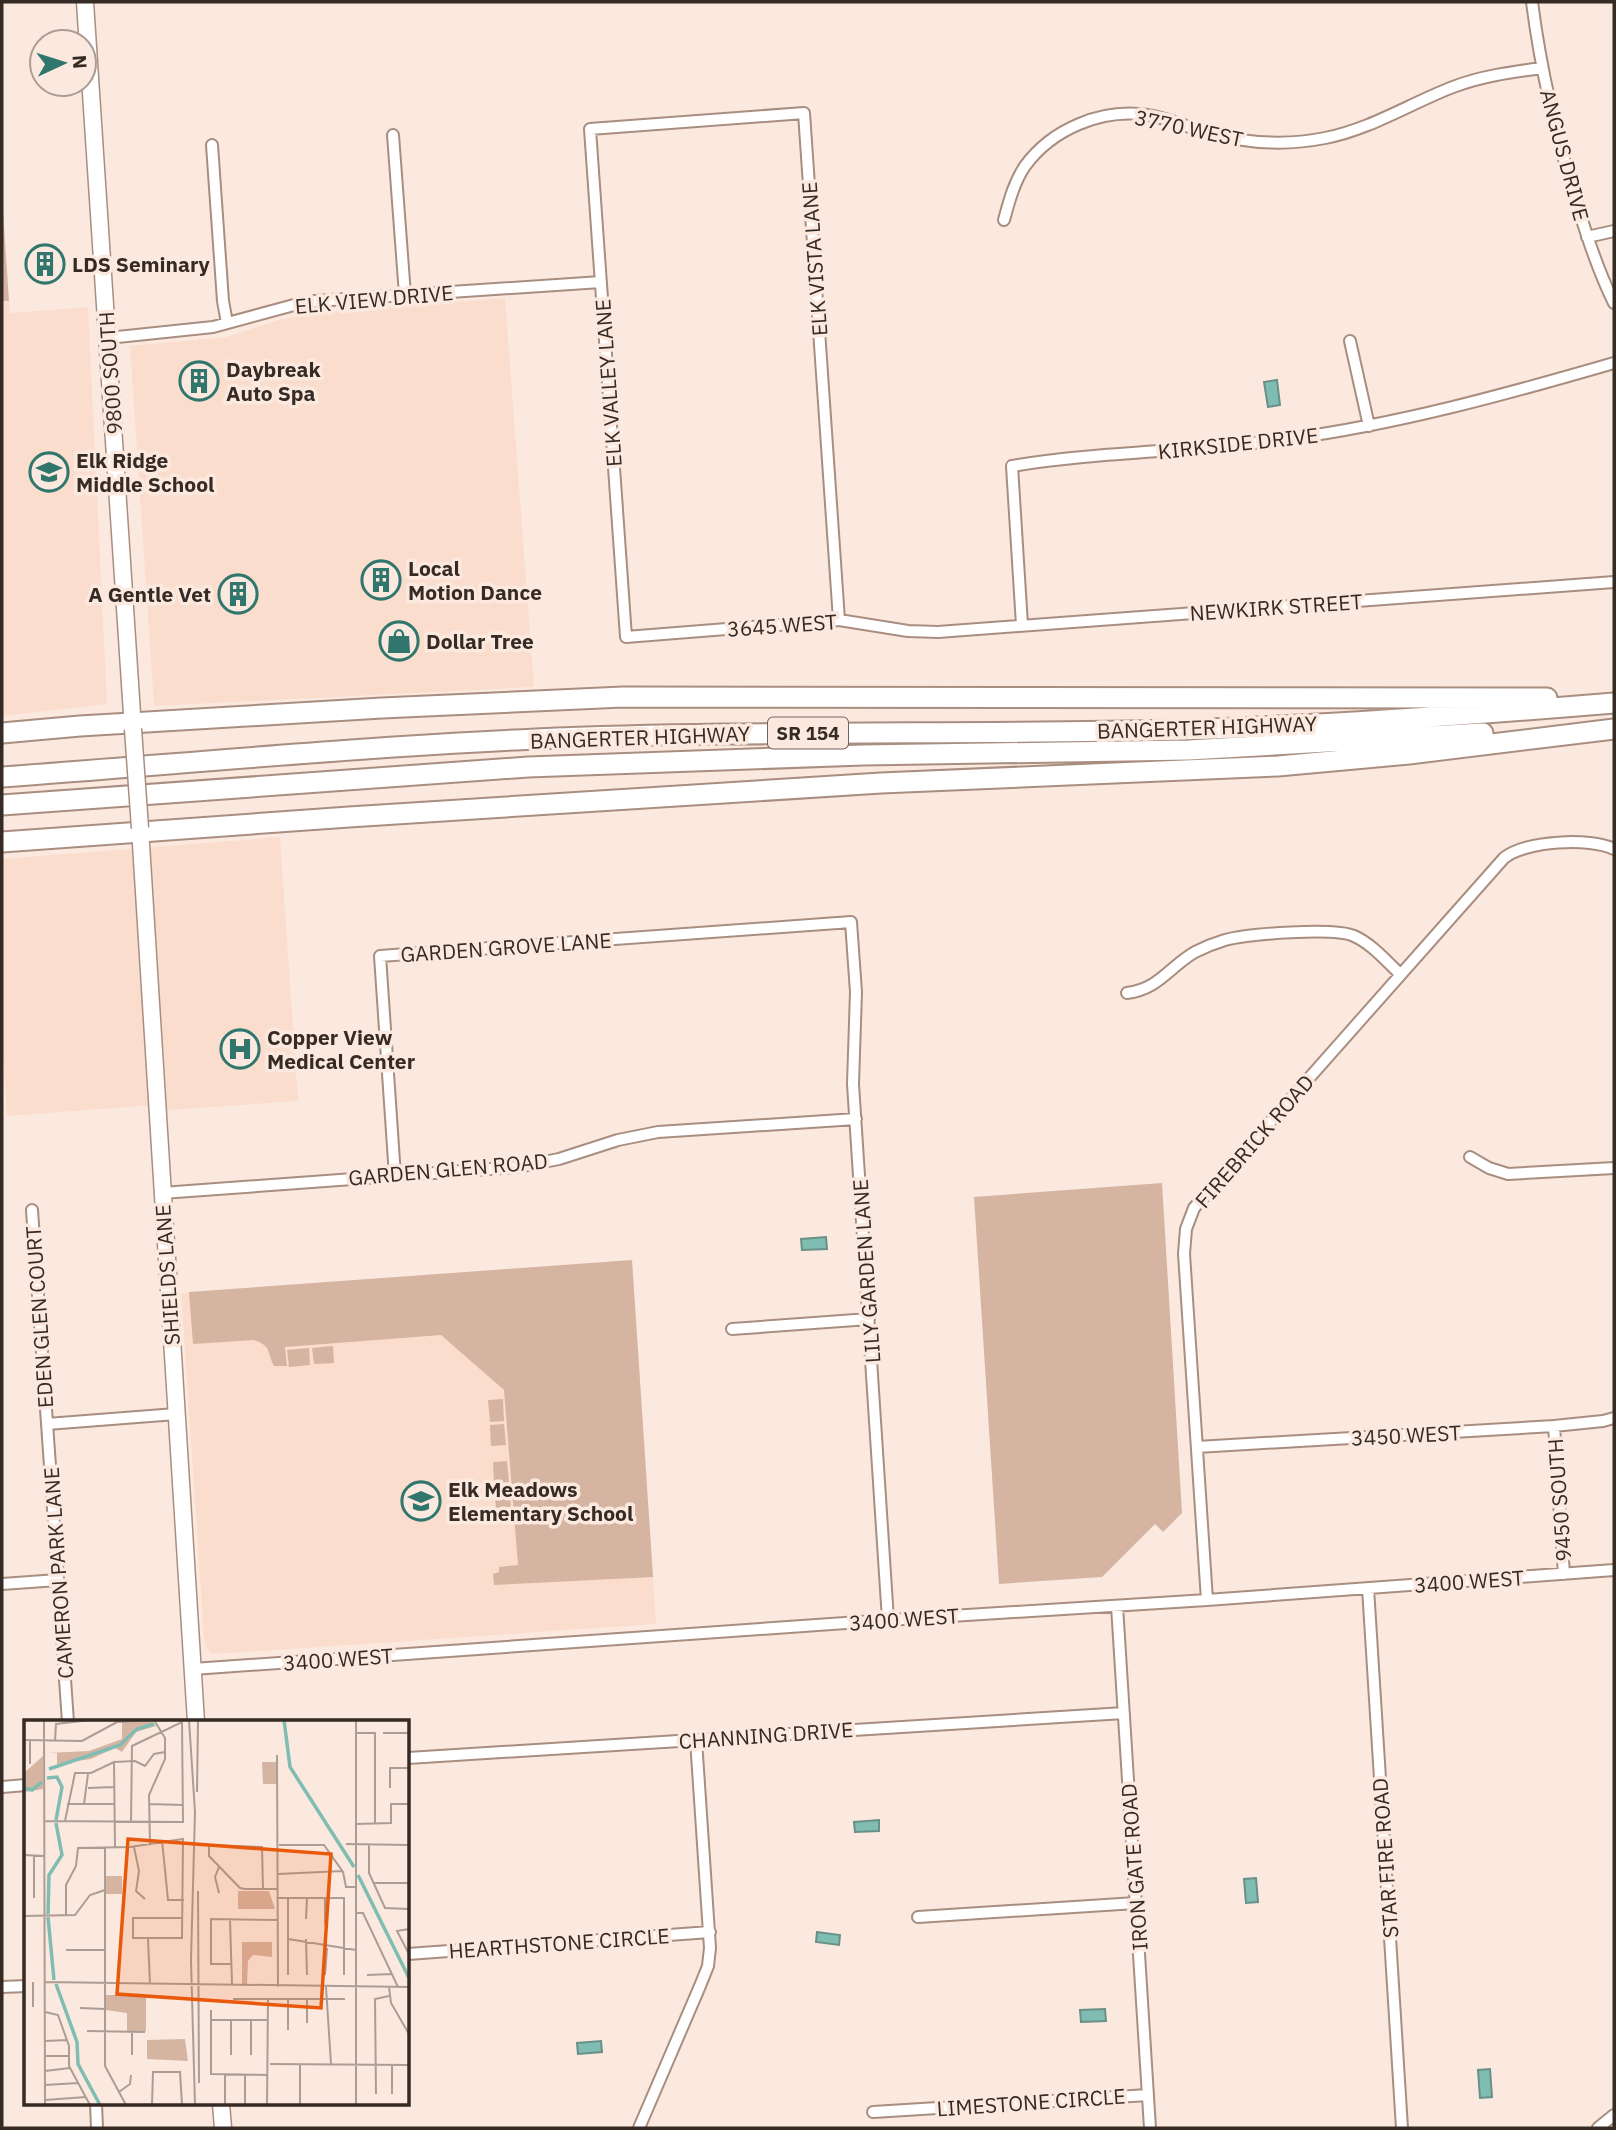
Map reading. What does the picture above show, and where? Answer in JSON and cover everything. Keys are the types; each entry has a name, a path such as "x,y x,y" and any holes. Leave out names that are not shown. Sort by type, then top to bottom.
{"highway":[{"path":"2,733 479,703 660,696 1376,696 1614,701"},
{"name":"BANGERTER HIGHWAY","path":"2,777 407,746 535,739 733,734 1176,730 1381,721 1614,701"},
{"path":"2,842 140,830 881,783 1278,766 1409,754 1614,728"},
{"name":"BANGERTER HIGHWAY","path":"2,805 528,767 863,755 1176,751 1614,728"}],"main road":[{"name":"9800 SOUTH","path":"85,2 140,830"},
{"name":"SHIELDS LANE","path":"140,830 197,1720"},
{"path":"221,2106 223,2128"}],"street":[{"name":"ANGUS DRIVE","path":"1532,2 1542,68 1557,135 1587,237 1614,303"},
{"name":"3770 WEST","path":"1004,220 1012,192 1025,167 1051,140 1081,123 1125,114 1148,115 1223,137 1259,142 1299,142 1352,131 1457,85 1542,68"},
{"name":"ELK VISTA LANE","path":"590,128 804,113 839,620"},
{"name":"ELK VALLEY LANE","path":"590,128 626,637"},
{"path":"393,135 405,295"},
{"path":"212,145 223,301 227,323"},
{"path":"1587,237 1614,231"},
{"name":"ELK VIEW DRIVE","path":"108,338 198,329 293,305 601,282"},
{"path":"1350,341 1369,426"},
{"name":"KIRKSIDE DRIVE","path":"1022,625 1012,466 1042,461 1206,449 1369,426 1497,397 1614,363"},
{"name":"NEWKIRK STREET","path":"938,632 1614,582"},
{"name":"3645 WEST","path":"626,637 839,620 908,631 938,632"},
{"name":"FIREBRICK ROAD","path":"1207,1600 1184,1254 1190,1217 1207,1192 1509,853 1529,846 1590,842 1611,847"},
{"name":"LILY GARDEN LANE","path":"851,922 856,992 853,1053 856,1119 888,1620"},
{"name":"GARDEN GROVE LANE","path":"395,1176 380,956 851,922"},
{"path":"1127,993 1153,985 1182,960 1207,947 1227,940 1262,935 1330,931 1346,933 1368,944 1400,974"},
{"name":"GARDEN GLEN ROAD","path":"162,1193 528,1165 658,1132 856,1119"},
{"path":"1470,1157 1507,1174 1614,1168"},
{"name":"EDEN GLEN COURT","path":"32,1210 47,1424"},
{"path":"732,1329 869,1319"},
{"path":"47,1424 176,1415"},
{"name":"3450 WEST","path":"1197,1447 1554,1426 1614,1418"},
{"name":"CAMERON PARK LANE","path":"47,1424 68,1720"},
{"name":"9450 SOUTH","path":"1554,1426 1564,1574"},
{"name":"3400 WEST","path":"193,1669 1614,1570"},
{"path":"2,1584 58,1580"},
{"name":"STAR FIRE ROAD","path":"1368,1588 1402,2128"},
{"name":"IRON GATE ROAD","path":"1117,1606 1150,2128"},
{"name":"CHANNING DRIVE","path":"410,1758 1124,1713"},
{"path":"639,2128 708,1966 710,1932 696,1740"},
{"path":"2,1787 24,1785"},
{"path":"918,1917 1136,1903"},
{"name":"HEARTHSTONE CIRCLE","path":"410,1954 710,1932"},
{"path":"2,1987 24,1986"},
{"name":"LIMESTONE CIRCLE","path":"873,2112 1148,2095"},
{"path":"96,2106 97,2128"},
{"path":"1598,2128 1614,2115"}],"shaded area":[{"path":"2,196 9,301 2,301"},
{"path":"505,298 534,687 154,706 130,346 226,337 282,319 328,312"},
{"name":"Elk Ridge Middle School","path":"2,301 9,301 10,313 88,307 107,704 2,716"},
{"path":"280,837 298,1101 169,1110 142,1106 7,1116 2,1036 2,859"},
{"path":"1162,1183 1182,1513 1163,1532 1155,1524 1102,1577 999,1584 974,1197"},
{"name":"Elk Meadows Elementary School","path":"632,1260 656,1624 211,1653 204,1639 181,1293"},
{"path":"632,1260 653,1577 494,1585 493,1574 499,1572 499,1567 518,1565 504,1390 441,1335 285,1347 287,1366 274,1366 266,1347 254,1340 193,1344 189,1292"},
{"path":"333,1346 334,1363 314,1364 312,1348"},
{"path":"309,1348 310,1365 289,1367 287,1350"},
{"path":"503,1399 504,1421 490,1422 488,1400"},
{"path":"504,1424 506,1445 491,1446 490,1425"},
{"path":"507,1461 509,1482 494,1483 493,1462"},
{"path":"509,1485 511,1507 496,1508 494,1486"}],"water":[{"path":"1277,380 1280,405 1268,407 1264,382"},
{"path":"826,1237 827,1249 802,1250 801,1239"},
{"path":"879,1820 879,1831 855,1832 854,1822"},
{"path":"1256,1878 1258,1902 1246,1903 1244,1879"},
{"path":"817,1932 840,1935 839,1945 816,1942"},
{"path":"1105,2009 1106,2021 1081,2022 1080,2010"},
{"path":"601,2041 602,2052 578,2054 577,2043"},
{"path":"1490,2069 1492,2097 1480,2098 1478,2070"}],"place":[{"name":"LDS Seminary","path":"45,264"},
{"name":"Daybreak Auto Spa","path":"199,381"},
{"name":"Elk Ridge Middle School","path":"49,472"},
{"name":"Local Motion Dance","path":"381,580"},
{"name":"A Gentle Vet","path":"238,594"},
{"name":"Dollar Tree","path":"399,641"},
{"name":"Copper View Medical Center","path":"240,1049"},
{"name":"Elk Meadows Elementary School","path":"421,1501"}]}
